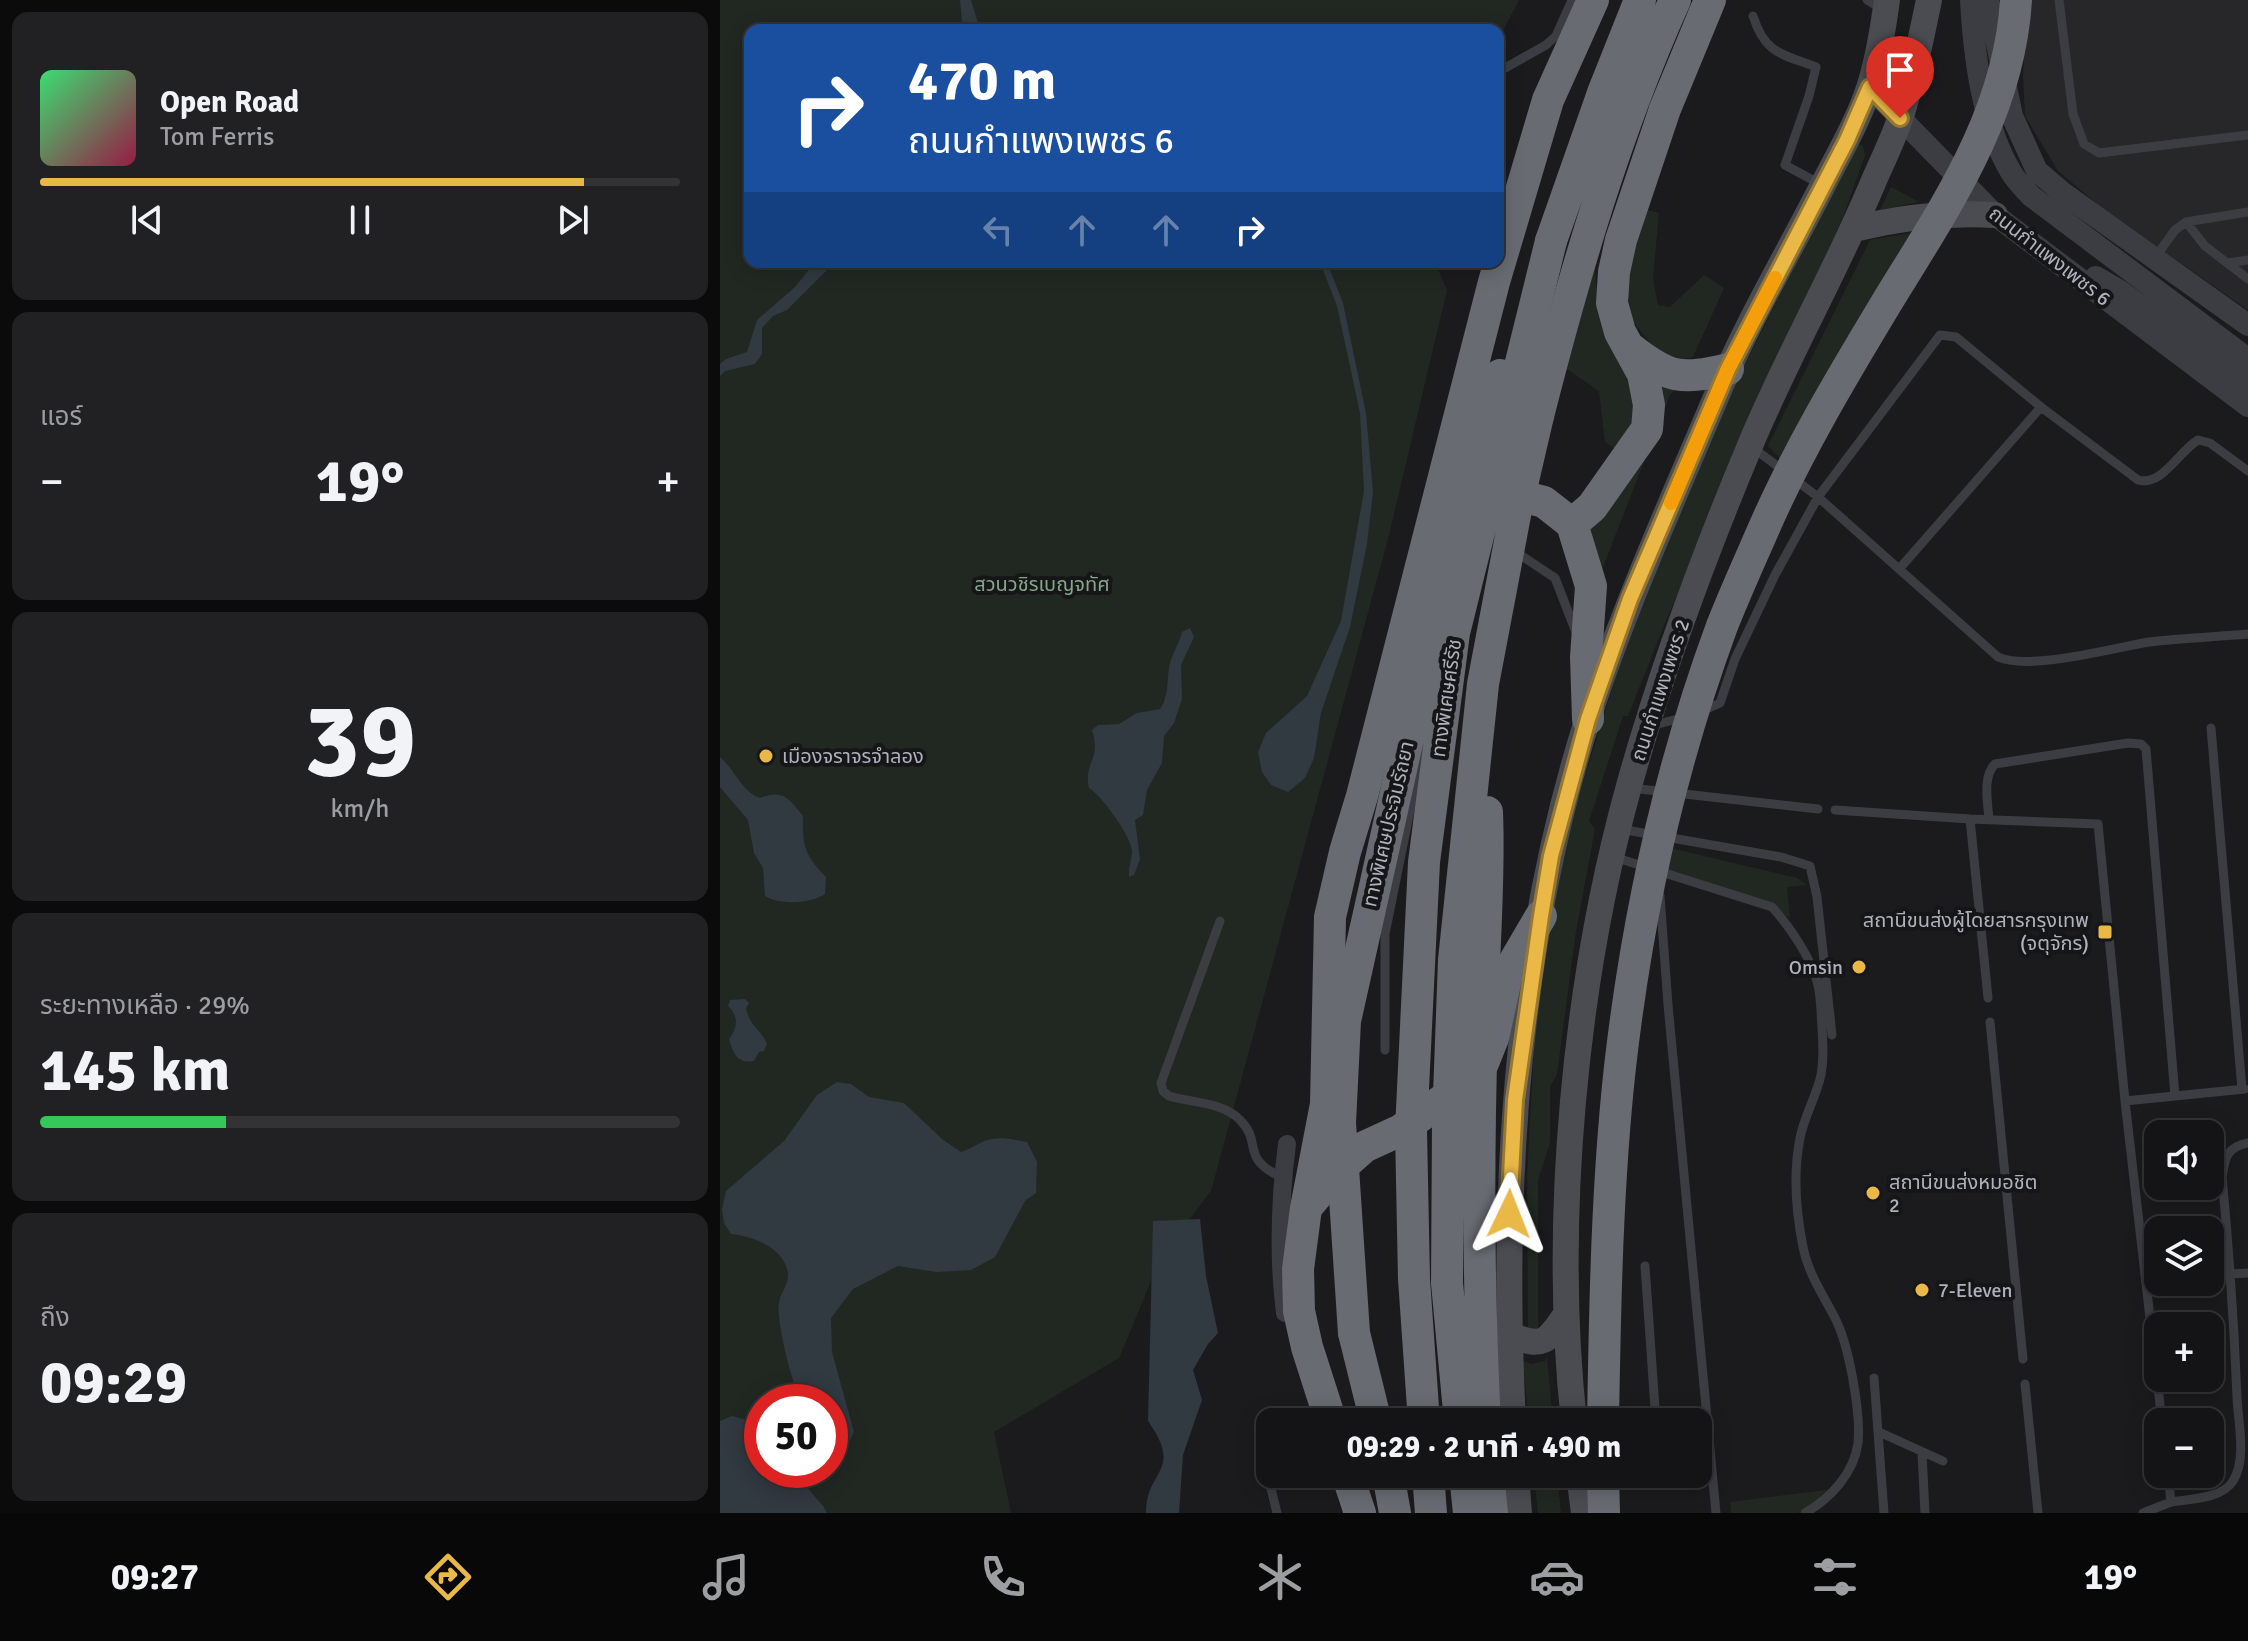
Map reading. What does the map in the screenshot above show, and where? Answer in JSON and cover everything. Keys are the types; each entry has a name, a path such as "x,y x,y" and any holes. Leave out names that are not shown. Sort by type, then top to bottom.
{"highway":[{"path":"1504,237 1548,100 1593,0"},
{"name":"ทางพิเศษศรีรัช","path":"1423,1408 1414,1279 1411,1130 1424,862 1454,633 1551,241 1603,93 1640,0"},
{"name":"ทางพิเศษศรีรัช","path":"1459,1408 1447,1283 1448,1122 1454,960 1483,684 1515,515 1565,310 1604,184 1675,0"},
{"path":"1572,524 1592,507 1647,429 1649,405 1643,374 1620,332 1612,303 1614,272 1621,240 1665,109 1710,0"},
{"path":"1603,1408 1606,1282 1620,1068 1649,888 1688,731 1723,625 1773,510 1837,388 1967,169 1993,112 2014,29 2016,0"},
{"name":"ทางพิเศษประจิมรัถยา","path":"1373,1408 1354,1333 1340,1123 1345,1021 1473,447 1551,241"},
{"path":"1327,1408 1299,1311 1298,1269 1326,1104 1330,917 1444,484 1494,268"},
{"path":"1630,348 1654,367 1669,374 1695,377 1728,369"},
{"path":"1444,484 1468,481 1544,502 1572,524 1591,586 1586,657 1588,719"},
{"path":"1483,684 1488,907 1478,1217 1485,1408"},
{"path":"1306,1208 1337,1171 1364,1147 1414,1121 1451,1094 1483,1063 1493,1038 1507,974 1541,916"},
{"path":"1352,1488 1360,1513"},
{"path":"1391,1488 1395,1513"},
{"path":"1429,1488 1431,1513"},
{"path":"1466,1488 1469,1513"},
{"path":"1489,1488 1492,1513"},
{"path":"1603,1488 1604,1513"}],"main road":[{"name":"ถนนกำแพงเพชร 2","path":"1573,1408 1566,1314 1566,1223 1571,1132 1596,935 1618,829 1683,618 1750,446 1854,229 1900,118 1920,49 1929,0"},
{"path":"1513,1408 1508,1238 1514,1113 1521,1042 1551,856 1588,719 1630,599 1728,369 1870,87 1880,3"},
{"path":"1854,229 1922,215 1995,215"},
{"path":"1511,1335 1525,1341 1542,1342 1550,1337 1566,1314"},
{"path":"1517,1488 1519,1513"},
{"path":"1581,1488 1584,1513"}],"street":[{"name":"ถนนกำแพงเพชร 6","path":"1971,0 1976,63 1996,141 2012,174 2031,196 2243,372"},
{"path":"1988,0 2012,116 2037,171 2241,321"},
{"name":"ถนนกำแพงเพชร 6","path":"1870,87 1995,215 2248,406"},
{"path":"2048,256 2079,268 2120,291 2243,372"},
{"path":"1287,1144 1283,1178 1282,1286 1287,1321 1310,1408"},
{"path":"1336,1488 1343,1513"}],"lane":[{"path":"1504,69 1556,36 1572,0"},
{"path":"2059,0 2073,114 2080,137 2091,150 2099,153 2248,135"},
{"path":"1753,16 1760,37 1777,52 1816,67 1785,165 1823,185"},
{"path":"2154,259 2175,230 2186,222 2248,212"},
{"path":"2186,222 2205,246 2248,279"},
{"path":"2228,263 2248,260"},
{"path":"1647,727 1694,715 1720,703 1735,659 1761,603 1818,497 1940,335 1956,337 2041,407 2138,480 2156,479 2198,440 2210,443 2248,471"},
{"path":"1900,568 2041,407"},
{"path":"1750,446 1818,497 1998,657 2010,662 2059,658 2152,642 2248,634"},
{"path":"1433,527 1444,541 1483,548"},
{"path":"1435,693 1471,546"},
{"path":"1495,549 1519,553 1555,578 1586,657"},
{"path":"1385,1050 1385,934 1428,723"},
{"path":"2125,1101 2245,1089 2211,728"},
{"path":"1989,820 1987,782 1989,769 1995,764 2128,743 2141,744 2146,749 2175,1096"},
{"path":"1629,787 1818,809"},
{"path":"1835,810 2098,824 2125,1101 2160,1408"},
{"path":"1970,819 1988,998"},
{"path":"1618,829 1781,857 1810,866 1817,897 1832,1035"},
{"path":"1612,856 1772,907 1789,926 1818,984 1824,1056 1817,1090 1800,1137 1796,1174 1799,1214 1803,1249 1814,1281 1847,1348 1858,1427 1854,1461 1847,1473 1838,1486 1805,1513"},
{"path":"1658,869 1706,1408"},
{"path":"1220,921 1161,1083 1163,1091 1169,1096 1222,1109 1239,1118 1246,1126 1253,1154 1262,1168 1283,1178"},
{"path":"1990,1022 2023,1359"},
{"path":"2143,1513 2171,1502 2210,1496 2224,1490 2233,1481 2240,1457 2224,1166 2225,1156 2231,1149 2248,1143"},
{"path":"1645,1266 1655,1408"},
{"path":"2231,1274 2248,1273"},
{"path":"1874,1378 1884,1513"},
{"path":"2025,1384 2038,1513"},
{"path":"1879,1432 1943,1461"},
{"path":"1922,1453 1925,1513"},
{"path":"1712,1474 1716,1513"},
{"path":"1271,1488 1277,1513"},
{"path":"2170,1488 2171,1502"}],"shaded area":[{"path":"960,0 971,0 978,24 962,24"},
{"path":"2028,0 2248,0 2248,310 2102,208 2058,171 2025,116 2023,74"},
{"path":"810,268 832,268 787,310 773,316 762,328 762,354 755,364 725,371 720,376 720,364 747,352 757,320 795,287"},
{"path":"1322,268 1329,268 1343,303 1366,413 1373,492 1367,544 1350,627 1321,713 1314,758 1305,778 1288,792 1271,785 1262,772 1258,752 1266,733 1307,696 1341,621 1364,491 1360,413 1337,306"},
{"path":"1190,628 1194,637 1181,665 1182,699 1174,723 1164,736 1162,763 1147,790 1143,815 1135,820 1140,859 1134,875 1129,877 1132,851 1127,836 1108,807 1089,788 1088,772 1095,748 1092,730 1098,725 1119,724 1137,713 1160,709 1167,693 1171,659 1182,632"},
{"path":"720,757 754,795 760,798 768,795 785,797 803,816 806,850 826,877 825,894 812,900 795,902 765,896 763,868 754,853 748,820 720,787"},
{"path":"745,999 749,1003 746,1008 750,1020 767,1044 754,1061 737,1057 729,1039 736,1022 728,1006 730,1000"},
{"path":"837,1082 851,1084 869,1097 904,1103 942,1139 961,1152 988,1140 1010,1139 1027,1142 1037,1162 1036,1193 1025,1201 995,1257 971,1270 936,1272 898,1266 853,1289 831,1318 832,1352 841,1384 795,1384 779,1320 780,1298 788,1277 785,1264 766,1244 731,1234 724,1223 722,1209 726,1191 784,1141 817,1095"},
{"path":"1200,1219 1206,1276 1218,1333 1193,1370 1202,1400 1183,1455 1179,1513 1146,1513 1151,1487 1163,1461 1163,1451 1148,1421 1153,1221"},
{"path":"848,1410 854,1432 848,1444"},
{"path":"732,1416 744,1419 744,1488 808,1488 827,1513 720,1513 720,1421"}],"green space":[{"name":"สวนวชิรเบญจทัศ","path":"720,0 1519,0 1504,29 1504,24 744,24 744,268 1438,268 1447,290 1389,535 1211,1191 1162,1255 1119,1358 994,1432 1011,1513 720,1513"},
{"path":"1856,144 1863,146 1865,155 1845,212 1665,623 1628,716 1623,716 1589,821 1595,829 1576,931 1557,1074 1550,1087 1550,1143 1538,1180 1538,1333 1528,1335 1527,1178 1534,1046 1543,963 1572,818 1635,614 1735,384"},
{"path":"1891,187 1919,202 1880,210"},
{"path":"1644,209 1659,213 1653,278 1658,305 1670,307 1704,275 1724,288 1693,357 1679,359 1657,351 1633,322 1625,280"},
{"path":"1912,233 1785,463 1768,446 1870,240"},
{"path":"1594,259 1598,305 1627,366 1637,420 1622,454 1605,442 1599,391 1564,367"},
{"path":"1651,378 1675,389 1669,397 1602,570 1585,528 1622,481"},
{"path":"1666,847 1797,878 1807,885 1787,887 1790,918 1772,907 1658,869"},
{"path":"1547,1356 1552,1408 1528,1408 1523,1361 1532,1364 1545,1361"},
{"path":"1535,1488 1558,1488 1561,1513 1538,1513"},
{"path":"1827,1490 1812,1506 1798,1513 1731,1513 1730,1502"}],"slow traffic":[{"path":"1671,503 1728,369 1775,278"}],"place":[{"name":"เมืองจราจรจำลอง","path":"766,756"},
{"name":"สถานีขนส่งผู้โดยสารกรุงเทพ (จตุจักร)","path":"2105,932"},
{"name":"Omsin","path":"1859,967"},
{"name":"สถานีขนส่งหมอชิต 2","path":"1873,1193"},
{"name":"7-Eleven","path":"1922,1290"}],"route":[{"path":"1509,1214 1521,1042 1551,856 1588,719 1630,599 1728,369 1847,140 1870,87 1900,118"}]}
